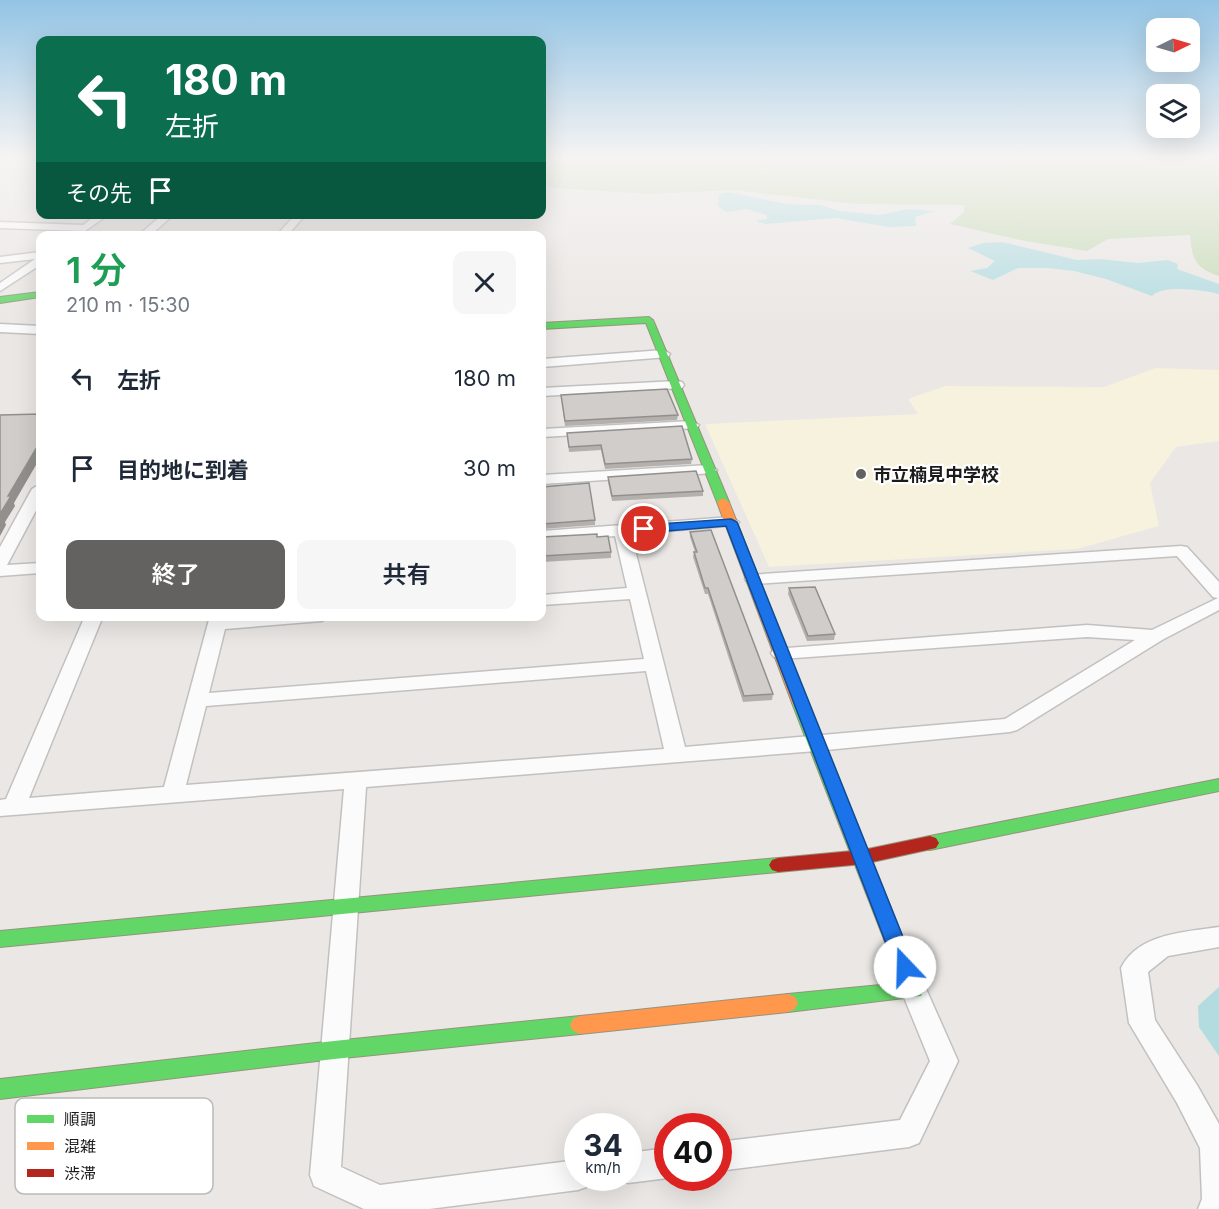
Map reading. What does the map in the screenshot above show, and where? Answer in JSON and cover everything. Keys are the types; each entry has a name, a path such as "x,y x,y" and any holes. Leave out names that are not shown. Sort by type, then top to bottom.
{"street":[{"path":"81,231 98,219"},
{"path":"149,231 164,219"},
{"path":"286,231 298,219"},
{"path":"0,225 85,228"},
{"path":"0,237 18,226"},
{"path":"0,260 36,256"},
{"path":"0,288 36,263"},
{"path":"0,300 36,296"},
{"path":"0,337 11,328 36,317"},
{"path":"546,326 649,320 677,385 816,744 944,1061 909,1133 732,1155"},
{"path":"11,328 36,330"},
{"path":"546,363 664,354"},
{"path":"546,392 677,385"},
{"path":"546,433 692,425"},
{"path":"546,480 709,470"},
{"path":"0,562 34,512"},
{"path":"546,536 731,522"},
{"path":"622,531 676,753"},
{"path":"754,579 1181,550 1219,593"},
{"path":"0,571 36,568"},
{"path":"546,600 636,593"},
{"path":"92,621 7,808 676,753 816,744 1010,725 1155,636 1219,603"},
{"path":"173,795 218,621"},
{"path":"782,653 1087,631 1155,636"},
{"path":"198,700 655,664"},
{"path":"356,781 325,1175 379,1200 564,1176"},
{"path":"0,939 863,857 1219,785"},
{"path":"1213,1209 1217,1202 1215,1146 1187,1094 1142,1023 1134,968 1161,947 1219,937"},
{"path":"0,1089 334,1050 914,990"}],"shaded area":[{"path":"1155,368 1219,370 1219,441 1176,447 1150,483 1159,526 1077,549 769,567 705,424 918,414 908,399 945,386 1104,387"}],"green space":[{"path":"961,214 1219,214 1219,276 1205,270 1196,262 1190,235 1108,239 1087,251 1020,240 950,224"}],"water":[{"path":"765,214 923,214 915,217 916,226 889,227 835,218 766,224 757,222 767,219"},
{"path":"1002,242 1077,260 1100,259 1138,263 1168,260 1178,264 1177,269 1219,284 1219,294 1174,289 1157,292 1152,296 1106,279 1074,271 1047,268 1018,268 993,280 970,271 987,268 995,261 968,248 983,243"},
{"path":"1219,987 1219,1056 1199,1027 1198,1006"}],"building":[{"path":"667,389 678,415 565,421 561,395"},
{"path":"36,414 36,449 0,514 0,415"},
{"path":"682,426 692,459 605,464 601,445 569,447 567,433"},
{"path":"696,471 703,491 612,496 608,477"},
{"path":"589,483 595,520 546,524 546,487"},
{"path":"711,530 773,694 744,696 708,588 705,588 690,532"},
{"path":"597,534 597,537 608,536 611,552 546,556 546,537"},
{"path":"815,587 835,634 808,636 789,588"}],"traffic: fast":[{"path":"0,300 36,296"},
{"path":"546,326 649,320 723,502"},
{"path":"788,1003 914,990 800,703"},
{"path":"930,843 1219,785"},
{"path":"0,939 778,865"},
{"path":"0,1089 334,1050 580,1025"}],"traffic: slow":[{"path":"723,502 800,703"},
{"path":"580,1025 788,1003"}],"traffic: jam":[{"path":"778,865 863,857 930,843"}],"place":[{"name":"市立楠見中学校","path":"861,474"}],"route":[{"path":"644,529 731,522 905,967"}]}
